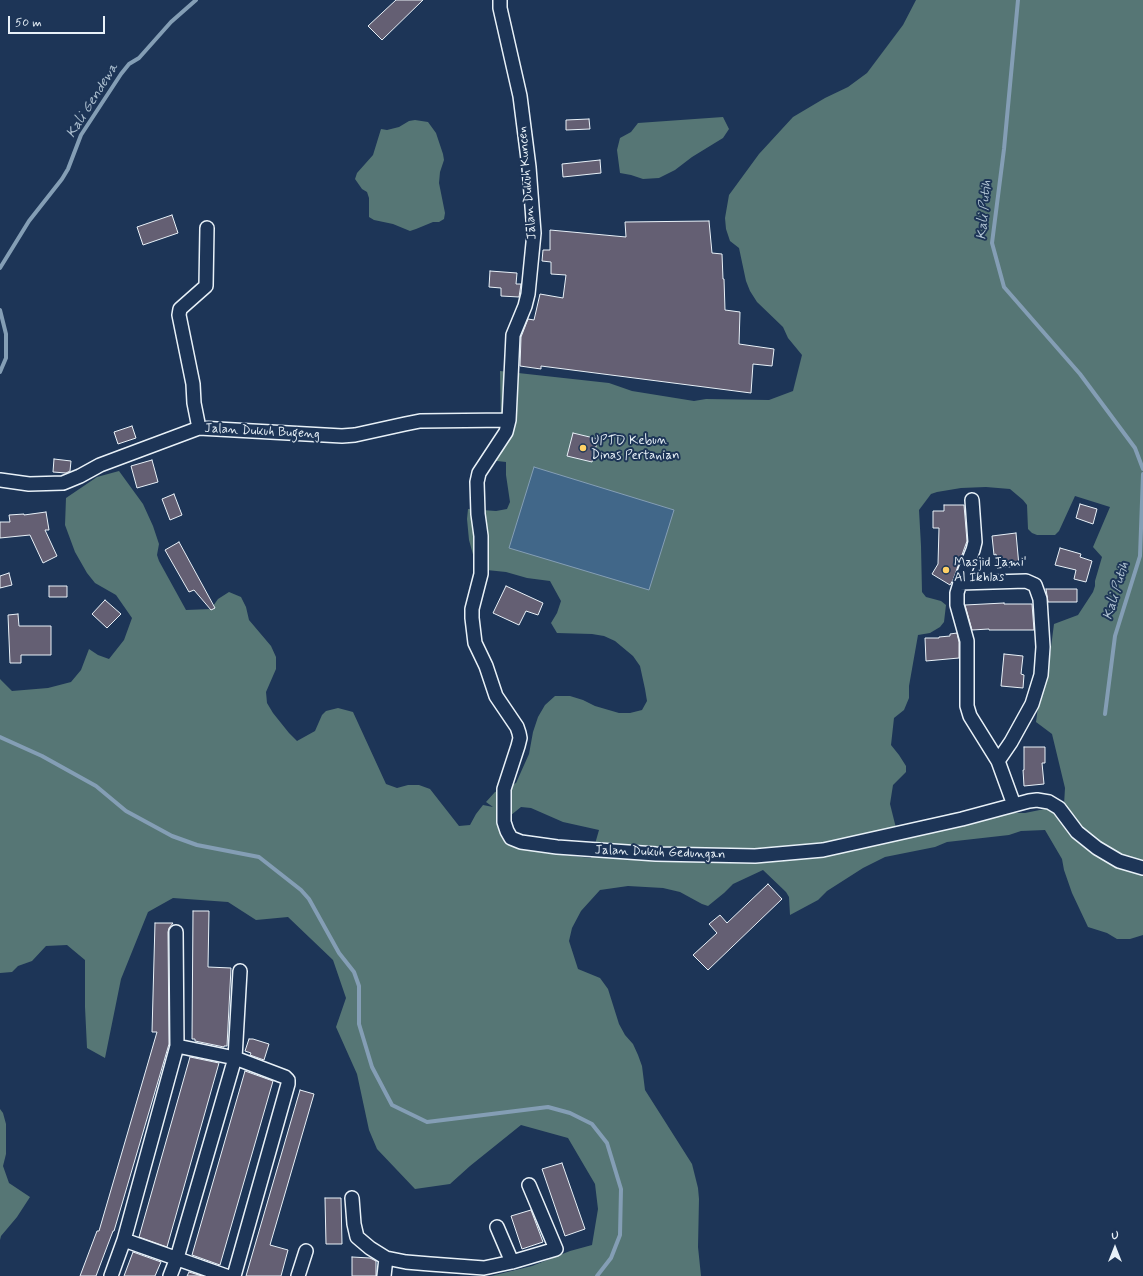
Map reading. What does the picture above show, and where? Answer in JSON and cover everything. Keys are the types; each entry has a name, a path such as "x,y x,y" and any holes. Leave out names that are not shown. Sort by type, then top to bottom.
{"street":[{"name":"Jalan Dukuh Kuncen","path":"475,643 472,628 472,609 481,581 481,536 478,514 477,482 479,473 506,432 509,420 513,335 525,306 528,294 534,233 529,167 520,96 500,8 500,0"},
{"path":"199,428 193,384 179,315 180,309 206,286 207,228"},
{"name":"Jalan Dukuh Bugeng","path":"0,480 28,484 63,483 100,466 199,428 342,436 355,435 420,421 509,420"},
{"path":"972,500 974,546 957,593 957,606 968,641 967,706 970,716 998,761 1014,804"},
{"path":"960,583 1026,581 1035,585 1038,592 1043,628 1043,660 1041,674 1032,704 1011,742 998,761"},
{"name":"Jalan Dukuh Gedungan","path":"475,643 486,666 496,696 517,727 519,733 520,738 518,746 504,789 503,809 504,822 507,831 511,838 521,842 557,848 656,854 755,856 823,850 962,819 1014,804 1037,800 1049,802 1059,808 1077,832 1097,848 1120,861 1143,868"},
{"path":"111,1276 124,1240 177,1046 176,932"},
{"path":"170,1276 177,1258 235,1058 240,971"},
{"path":"177,1046 235,1058 288,1080 234,1276"},
{"path":"352,1198 354,1224 357,1237 370,1248 386,1258 406,1262 430,1270 483,1272 556,1249 529,1185"},
{"path":"497,1227 512,1262"},
{"path":"124,1240 226,1276"},
{"path":"298,1276 306,1252"},
{"path":"384,1276 386,1258"}],"green space":[{"path":"916,0 1143,0 1143,935 1130,939 1117,939 1107,933 1088,927 1072,893 1062,859 1045,830 1021,831 1009,835 947,842 935,847 885,857 863,868 827,891 818,900 790,915 789,897 786,892 763,870 733,884 708,906 680,892 663,888 628,886 600,890 581,911 572,928 569,941 578,969 600,978 608,989 619,1024 625,1035 633,1044 638,1055 642,1066 645,1090 692,1164 699,1199 698,1247 701,1276 491,1276 532,1266 570,1251 592,1245 598,1209 595,1184 568,1138 521,1125 450,1184 415,1189 377,1149 369,1130 357,1074 336,1027 346,998 333,960 288,917 256,920 228,902 173,898 148,912 121,979 105,1058 87,1048 85,960 67,945 46,946 32,961 18,966 12,972 0,973 0,679 12,691 48,688 71,682 81,670 89,649 98,655 109,659 124,640 132,618 116,595 95,583 87,573 75,552 65,525 66,498 97,477 119,471 143,504 159,544 157,555 159,561 186,610 211,609 218,599 229,592 241,597 246,607 249,620 271,646 276,657 276,669 266,692 267,703 289,733 297,741 315,731 322,715 326,711 338,708 353,712 386,784 397,788 408,785 419,785 430,789 459,826 470,825 483,805 493,807 486,802 495,792 516,783 529,754 533,732 538,717 545,705 555,696 570,696 595,706 619,713 630,713 642,710 647,701 645,689 640,666 633,656 615,641 604,636 592,634 557,633 551,623 557,613 561,601 550,581 527,578 506,572 477,569 469,540 467,519 468,509 496,511 507,509 510,502 506,475 506,462 479,459 501,428 500,371 609,383 632,391 694,401 706,399 769,400 793,391 802,355 788,338 783,327 757,302 750,291 746,281 739,248 730,241 726,229 725,218 729,195 759,154 793,117 825,98 848,87 867,73 903,25","holes":["986,487 1010,489 1023,500 1027,505 1028,529 1037,535 1055,535 1059,531 1075,496 1110,507 1093,547 1102,557 1093,592 1078,615 1054,624 1048,670 1038,707 1036,722 1052,734 1065,788 1064,805 1025,813 951,813 938,819 896,828 890,804 893,785 906,772 906,766 891,745 894,718 904,710 909,698 909,686 918,635 930,633 940,627 944,622 946,605 941,601 926,597 922,592 919,510 931,494 961,488","521,807 531,808 563,822 599,830 591,858 544,853 522,848 500,824"]},
{"path":"723,117 729,129 723,138 692,157 675,170 659,178 643,179 620,173 617,150 620,138 631,132 638,123"},
{"path":"415,120 428,122 436,133 443,154 444,160 440,172 439,183 445,213 444,219 439,222 433,222 410,231 393,224 374,220 369,217 369,198 367,192 362,189 355,179 357,173 373,155 381,129 387,130 399,127 409,121"},
{"path":"0,1109 3,1113 6,1124 6,1154 3,1166 9,1183 30,1197 17,1217 1,1236 0,1240"}],"water":[{"path":"534,467 674,510 649,590 509,548"}],"building":[{"path":"396,0 423,0 382,40 368,26"},
{"path":"589,119 590,129 566,130 566,120"},
{"path":"600,160 601,173 563,177 562,164"},
{"path":"172,215 178,233 143,245 137,227"},
{"path":"709,221 712,253 722,254 725,310 740,312 739,344 774,349 772,366 753,364 751,393 541,366 541,369 520,366 521,337 528,319 534,320 540,294 563,298 566,275 551,274 551,262 542,261 543,250 550,250 550,230 626,237 625,222"},
{"path":"490,271 517,273 516,284 521,284 519,297 501,296 501,288 489,287"},
{"path":"132,426 136,438 118,444 114,432"},
{"name":"UPTD Kebun Dinas Pertanian","path":"573,433 598,439 592,462 567,456"},
{"path":"54,459 71,461 70,471 66,473 53,472"},
{"path":"152,460 158,482 137,488 131,466"},
{"path":"174,494 182,515 170,520 162,499"},
{"path":"1080,504 1097,509 1093,524 1076,518"},
{"path":"944,505 964,505 967,541 950,585 932,574 938,564 939,528 933,528 933,511 944,511"},
{"path":"46,512 49,530 45,530 57,556 43,563 30,535 0,538 0,522 10,522 9,515 24,515"},
{"path":"1016,533 1019,566 997,568 992,536"},
{"path":"179,542 215,608 211,610 194,590 189,592 165,550"},
{"path":"1060,548 1081,554 1080,557 1092,561 1086,582 1074,579 1076,570 1055,565"},
{"path":"9,573 12,585 0,588 0,576"},
{"path":"49,586 67,586 67,597 49,597"},
{"path":"506,586 543,603 538,615 526,611 519,625 493,613"},
{"path":"1046,589 1077,589 1077,602 1048,602"},
{"path":"105,600 121,614 107,628 92,614"},
{"path":"1004,603 1032,604 1034,630 972,630 965,605"},
{"path":"18,614 19,626 51,626 51,655 21,655 21,663 10,663 8,615"},
{"path":"957,633 959,642 959,658 926,661 925,638 939,638"},
{"path":"1004,654 1023,656 1021,674 1024,675 1023,688 1001,686"},
{"path":"1024,747 1045,747 1045,763 1042,763 1044,784 1024,786"},
{"path":"768,884 782,899 708,970 693,955 717,933 709,924 720,915 727,923"},
{"path":"193,911 209,911 208,967 231,968 227,1046 224,1047 195,1041 195,1039 192,1039"},
{"path":"155,923 173,923 168,932 169,1044 114,1231 96,1276 80,1276 97,1231 99,1231 157,1032 152,1032"},
{"path":"249,1039 269,1044 264,1060 250,1055 251,1053 245,1051"},
{"path":"190,1057 219,1063 167,1247 139,1237"},
{"path":"245,1071 273,1081 220,1265 192,1255"},
{"path":"300,1090 314,1094 270,1245 288,1250 281,1276 246,1276"},
{"path":"562,1163 585,1229 565,1236 542,1169"},
{"path":"325,1198 341,1198 342,1244 326,1244"},
{"path":"531,1210 543,1242 522,1249 511,1216"},
{"path":"133,1252 161,1262 155,1276 124,1276"},
{"path":"352,1257 370,1258 376,1261 376,1276 352,1276"},
{"path":"189,1272 202,1276 187,1276"}],"waterway":[{"name":"Kali Gendewa","path":"0,268 29,221 62,179 68,169 81,135 121,74 129,64 139,58 171,22 196,0"},
{"name":"Kali Putih","path":"1018,0 1004,149 992,243 1004,287 1080,374 1135,448 1143,469"},
{"name":"Kali Gendewa","path":"0,310 6,334 6,358 0,372"},
{"name":"Kali Putih","path":"1105,714 1115,636 1140,556 1143,474"},
{"path":"0,737 42,756 96,786 126,811 172,836 197,845 259,857 301,890 309,899 339,953 354,972 359,986 359,1024 372,1067 392,1105 427,1122 548,1107 570,1113 592,1124 607,1143 621,1189 620,1235 611,1258 597,1276"}],"place":[{"name":"UPTD Kebun Dinas Pertanian","path":"583,448"},
{"name":"Masjid Jami' Al Ikhlas","path":"946,570"}]}
